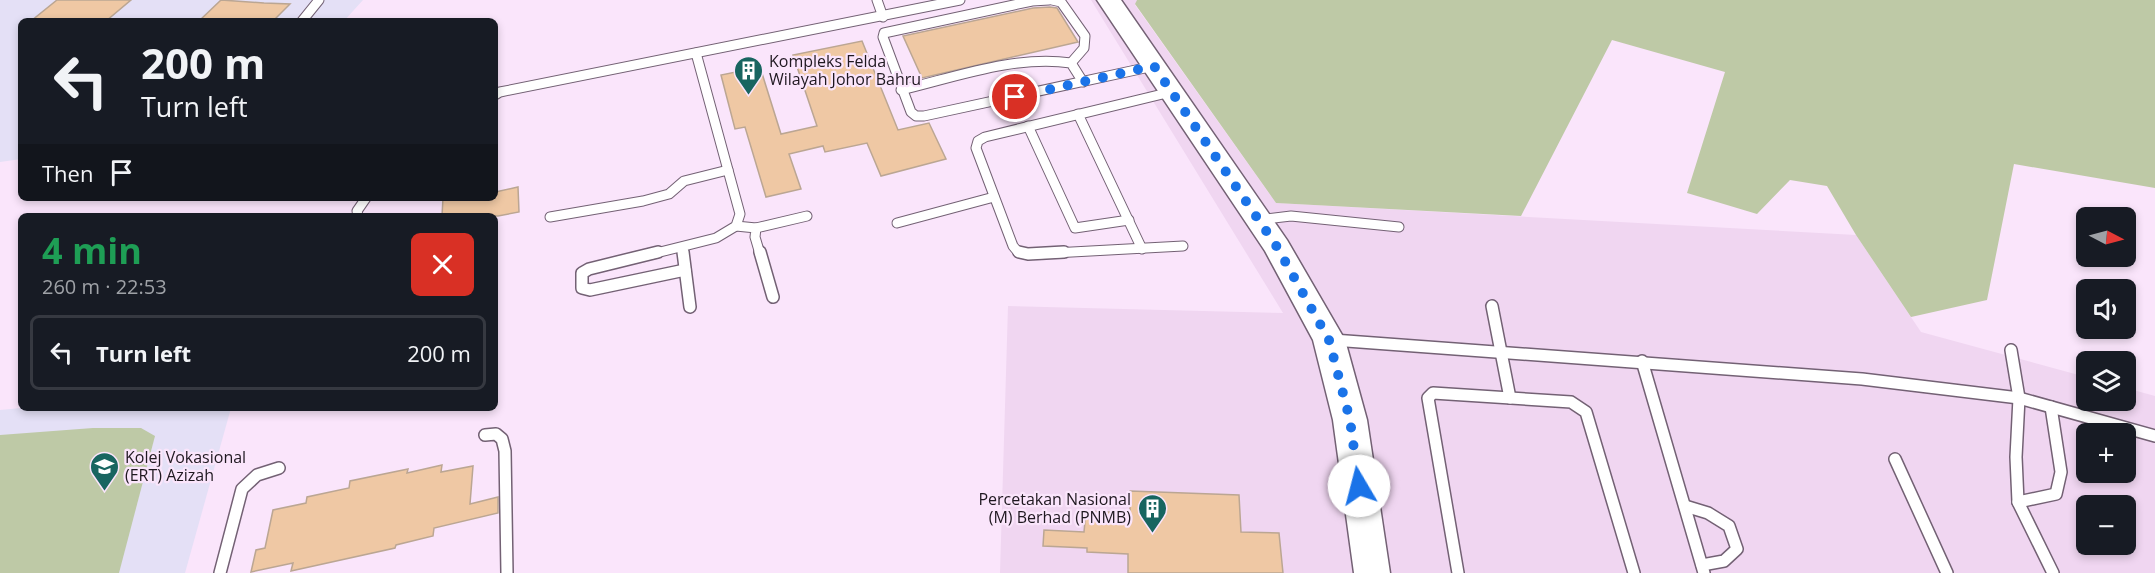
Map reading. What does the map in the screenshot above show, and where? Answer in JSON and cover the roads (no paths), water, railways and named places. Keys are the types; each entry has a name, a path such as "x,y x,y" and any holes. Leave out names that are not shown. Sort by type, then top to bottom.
{"street":[{"path":"1110,0 1277,247 1329,340 1350,420 1372,573"}],"lane":[{"path":"304,18 319,0"},
{"path":"877,0 884,17"},
{"path":"498,93 960,0"},
{"path":"1071,63 1084,48 1085,36 1061,2 1050,0 1032,1 884,33 883,37 911,112 916,116 1154,66"},
{"path":"696,53 740,214 736,226"},
{"path":"902,90 1020,63 1056,59 1071,63 1083,82"},
{"path":"1171,92 985,137 978,141 976,148 1013,246 1018,252 1028,254 1183,246"},
{"path":"1078,114 1142,249"},
{"path":"1028,126 1075,228 1129,220"},
{"path":"550,217 669,194 684,181 728,170"},
{"path":"897,223 994,197"},
{"path":"685,270 590,290 582,288 582,273 589,269 682,248 716,238 736,226 756,228 807,216"},
{"path":"1258,220 1291,216 1399,227"},
{"path":"756,228 755,237 773,297"},
{"path":"682,248 690,307"},
{"path":"1492,306 1510,398"},
{"path":"1329,340 1642,361 1862,379 2019,398 2155,436"},
{"path":"2011,350 2019,398 2016,457 2018,502 2054,573"},
{"path":"1642,361 1703,569 1724,561 1737,549 1729,526 1708,513 1685,506"},
{"path":"1458,573 1428,398 1433,393 1571,402 1580,406 1586,412 1634,573"},
{"path":"2018,502 2056,494 2061,472 2051,406"},
{"path":"485,435 496,434 502,439 505,451 507,573"},
{"path":"1895,459 1947,573"},
{"path":"220,573 243,489 257,475 279,468"}],"place":[{"name":"Kompleks Felda Wilayah Johor Bahru","path":"748,96"},
{"name":"Kolej Vokasional (ERT) Azizah","path":"104,492"},
{"name":"Percetakan Nasional (M) Berhad (PNMB)","path":"1152,534"}]}
